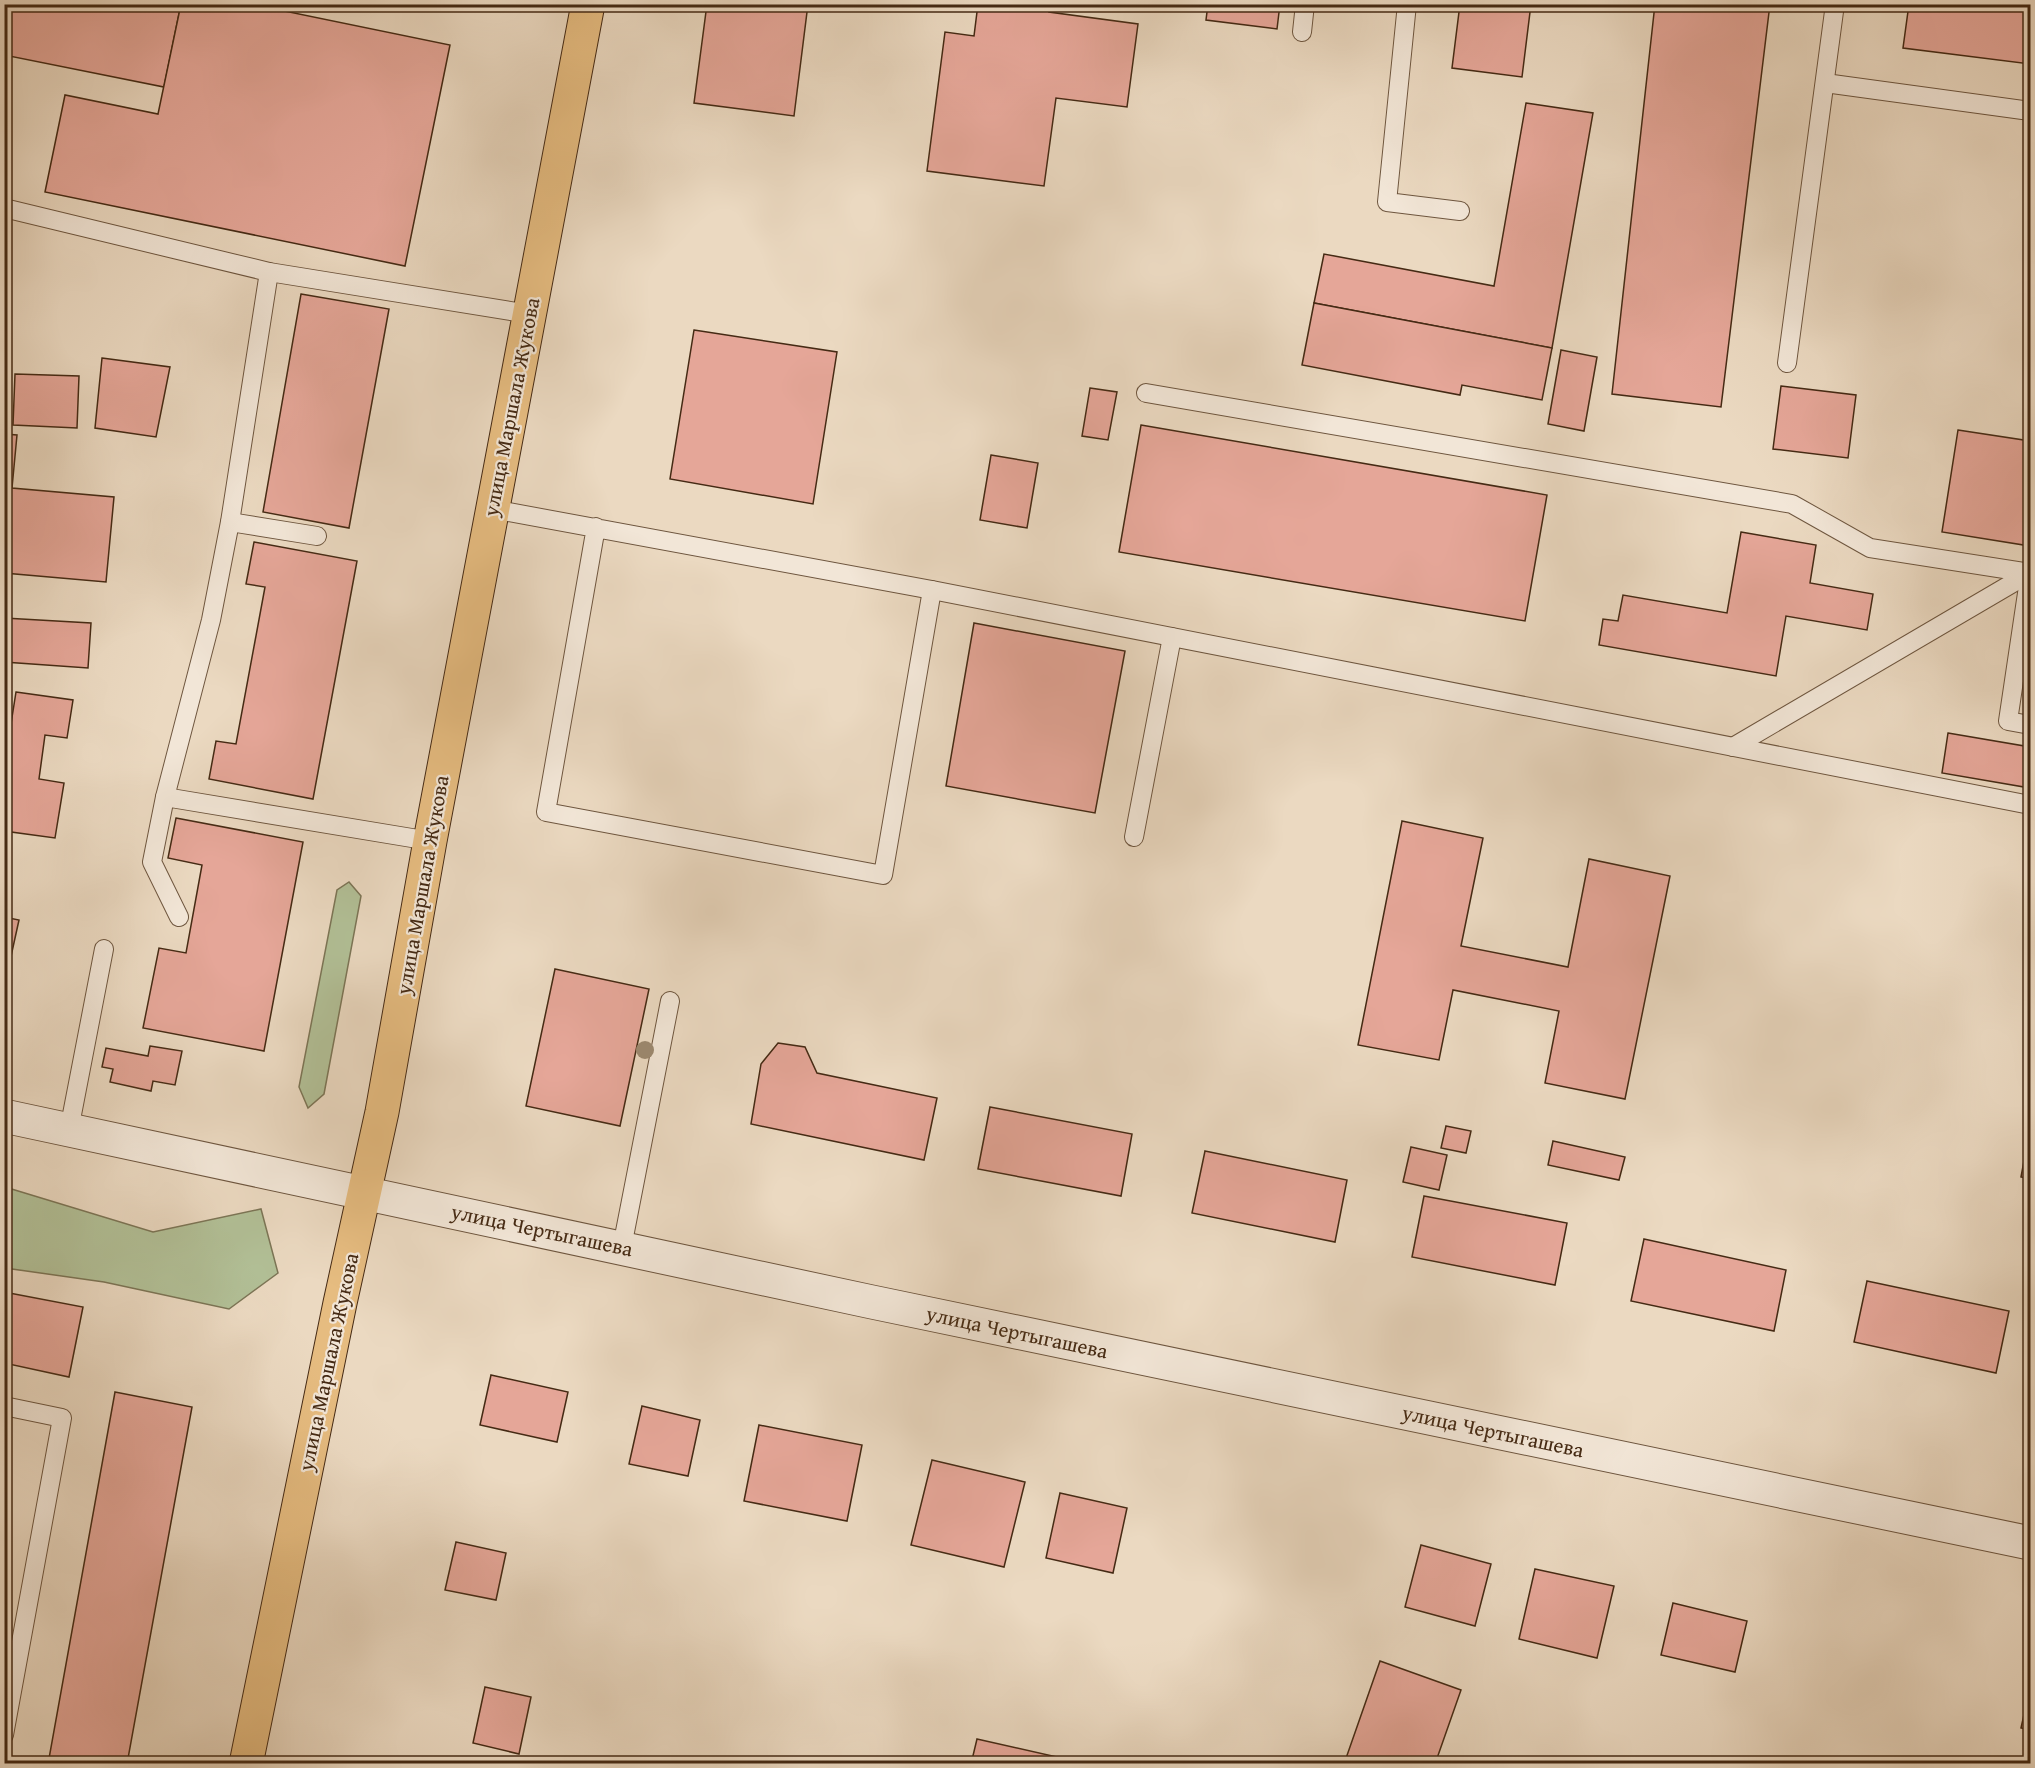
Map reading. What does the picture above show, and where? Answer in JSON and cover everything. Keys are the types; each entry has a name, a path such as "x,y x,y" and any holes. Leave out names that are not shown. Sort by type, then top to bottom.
{"main road":[{"name":"улица Маршала Жукова","path":"246,1764 382,1112 430,841 588,4"}],"street":[{"name":"улица Чертыгашева","path":"4,1116 2031,1543"}],"lane":[{"path":"1302,32 1305,4"},
{"path":"1407,4 1387,202 1460,211"},
{"path":"1787,363 1835,4"},
{"path":"1825,83 2031,111"},
{"path":"4,208 269,272 529,314"},
{"path":"179,917 152,862 165,796 211,620 230,522 269,272"},
{"path":"1146,393 1792,504 1870,548 2030,573"},
{"path":"492,508 1172,636 2031,805"},
{"path":"230,522 317,536"},
{"path":"596,527 546,812 871,873 883,875 932,590"},
{"path":"2030,573 2008,721 2031,724"},
{"path":"1733,747 2030,573"},
{"path":"1134,837 1172,636"},
{"path":"165,796 430,841"},
{"path":"69,1130 104,948"},
{"path":"622,1247 670,1001"},
{"path":"4,1406 63,1418 4,1735"}],"green space":[{"path":"349,882 361,896 324,1094 308,1108 299,1087 337,890"},
{"path":"5,1187 153,1232 261,1209 278,1273 229,1309 104,1282 5,1268"}],"building":[{"path":"4,4 181,4 164,87 4,55"},
{"path":"181,4 250,4 450,45 405,266 45,192 65,95 158,114"},
{"path":"707,4 808,4 794,116 694,103"},
{"path":"978,4 1050,4 1049,12 1138,24 1127,107 1056,98 1044,186 927,171 945,32 974,36"},
{"path":"1208,4 1280,4 1277,29 1206,20"},
{"path":"1460,4 1531,4 1522,77 1452,68"},
{"path":"1655,4 1770,4 1721,407 1612,394"},
{"path":"1909,4 2030,4 2030,64 1903,48"},
{"path":"1526,103 1593,113 1552,348 1314,303 1324,254 1494,286"},
{"path":"301,294 389,309 349,528 263,512"},
{"path":"1314,303 1552,348 1542,400 1462,385 1460,395 1302,365"},
{"path":"694,330 837,352 813,504 670,479"},
{"path":"1561,350 1597,357 1584,431 1548,424"},
{"path":"102,358 170,367 156,437 95,428"},
{"path":"15,374 79,376 77,428 13,425"},
{"path":"1781,386 1856,395 1848,458 1773,449"},
{"path":"1090,388 1117,392 1108,440 1082,436"},
{"path":"1141,425 1547,495 1525,621 1119,552"},
{"path":"1958,430 2030,441 2030,546 1942,532"},
{"path":"4,434 17,435 12,488 114,497 106,582 4,573"},
{"path":"991,455 1038,463 1027,528 980,520"},
{"path":"1741,532 1816,545 1810,583 1873,594 1867,630 1786,616 1776,676 1599,645 1603,619 1618,621 1623,595 1727,613"},
{"path":"254,542 357,561 313,799 209,779 216,741 236,744 265,587 246,584"},
{"path":"4,618 91,623 88,668 4,662"},
{"path":"974,623 1125,651 1095,813 946,786"},
{"path":"16,692 73,700 67,738 45,735 39,779 64,783 55,838 4,831 4,768"},
{"path":"1948,733 2030,747 2030,788 1942,773"},
{"path":"176,818 303,842 264,1051 143,1028 159,948 186,953 202,865 168,858"},
{"path":"1402,821 1483,838 1461,946 1568,967 1589,859 1670,876 1625,1099 1545,1083 1559,1011 1453,990 1439,1060 1358,1045"},
{"path":"4,917 19,920 4,988"},
{"path":"555,969 649,989 620,1126 526,1106"},
{"path":"778,1043 805,1047 817,1073 937,1098 924,1160 751,1124 761,1064"},
{"path":"150,1046 182,1051 175,1085 153,1081 151,1091 110,1082 113,1069 102,1067 106,1048 148,1056"},
{"path":"990,1107 1132,1134 1121,1196 978,1169"},
{"path":"1446,1126 1471,1131 1466,1153 1441,1148"},
{"path":"2030,1129 2030,1179 2021,1177"},
{"path":"1553,1141 1625,1157 1619,1180 1548,1165"},
{"path":"1411,1147 1447,1155 1439,1190 1403,1182"},
{"path":"1205,1151 1347,1180 1335,1242 1192,1213"},
{"path":"1424,1196 1567,1223 1555,1285 1412,1257"},
{"path":"1644,1239 1786,1270 1774,1331 1631,1301"},
{"path":"1867,1281 2009,1311 1996,1373 1854,1342"},
{"path":"4,1292 83,1307 69,1377 4,1363"},
{"path":"491,1375 568,1392 557,1442 480,1425"},
{"path":"115,1392 192,1407 127,1764 48,1764"},
{"path":"642,1406 700,1420 688,1476 629,1464"},
{"path":"759,1425 862,1445 847,1521 744,1501"},
{"path":"932,1460 1025,1482 1004,1567 911,1545"},
{"path":"1060,1493 1127,1508 1113,1573 1046,1558"},
{"path":"456,1542 506,1553 496,1600 445,1590"},
{"path":"1421,1545 1491,1564 1475,1626 1405,1607"},
{"path":"1535,1569 1614,1586 1597,1658 1519,1639"},
{"path":"1673,1603 1747,1621 1735,1672 1661,1655"},
{"path":"1380,1661 1461,1690 1435,1764 1344,1764"},
{"path":"485,1687 531,1697 519,1754 473,1743"},
{"path":"2030,1688 2030,1730 2021,1728"},
{"path":"977,1739 1057,1757 1055,1764 971,1764"}]}
